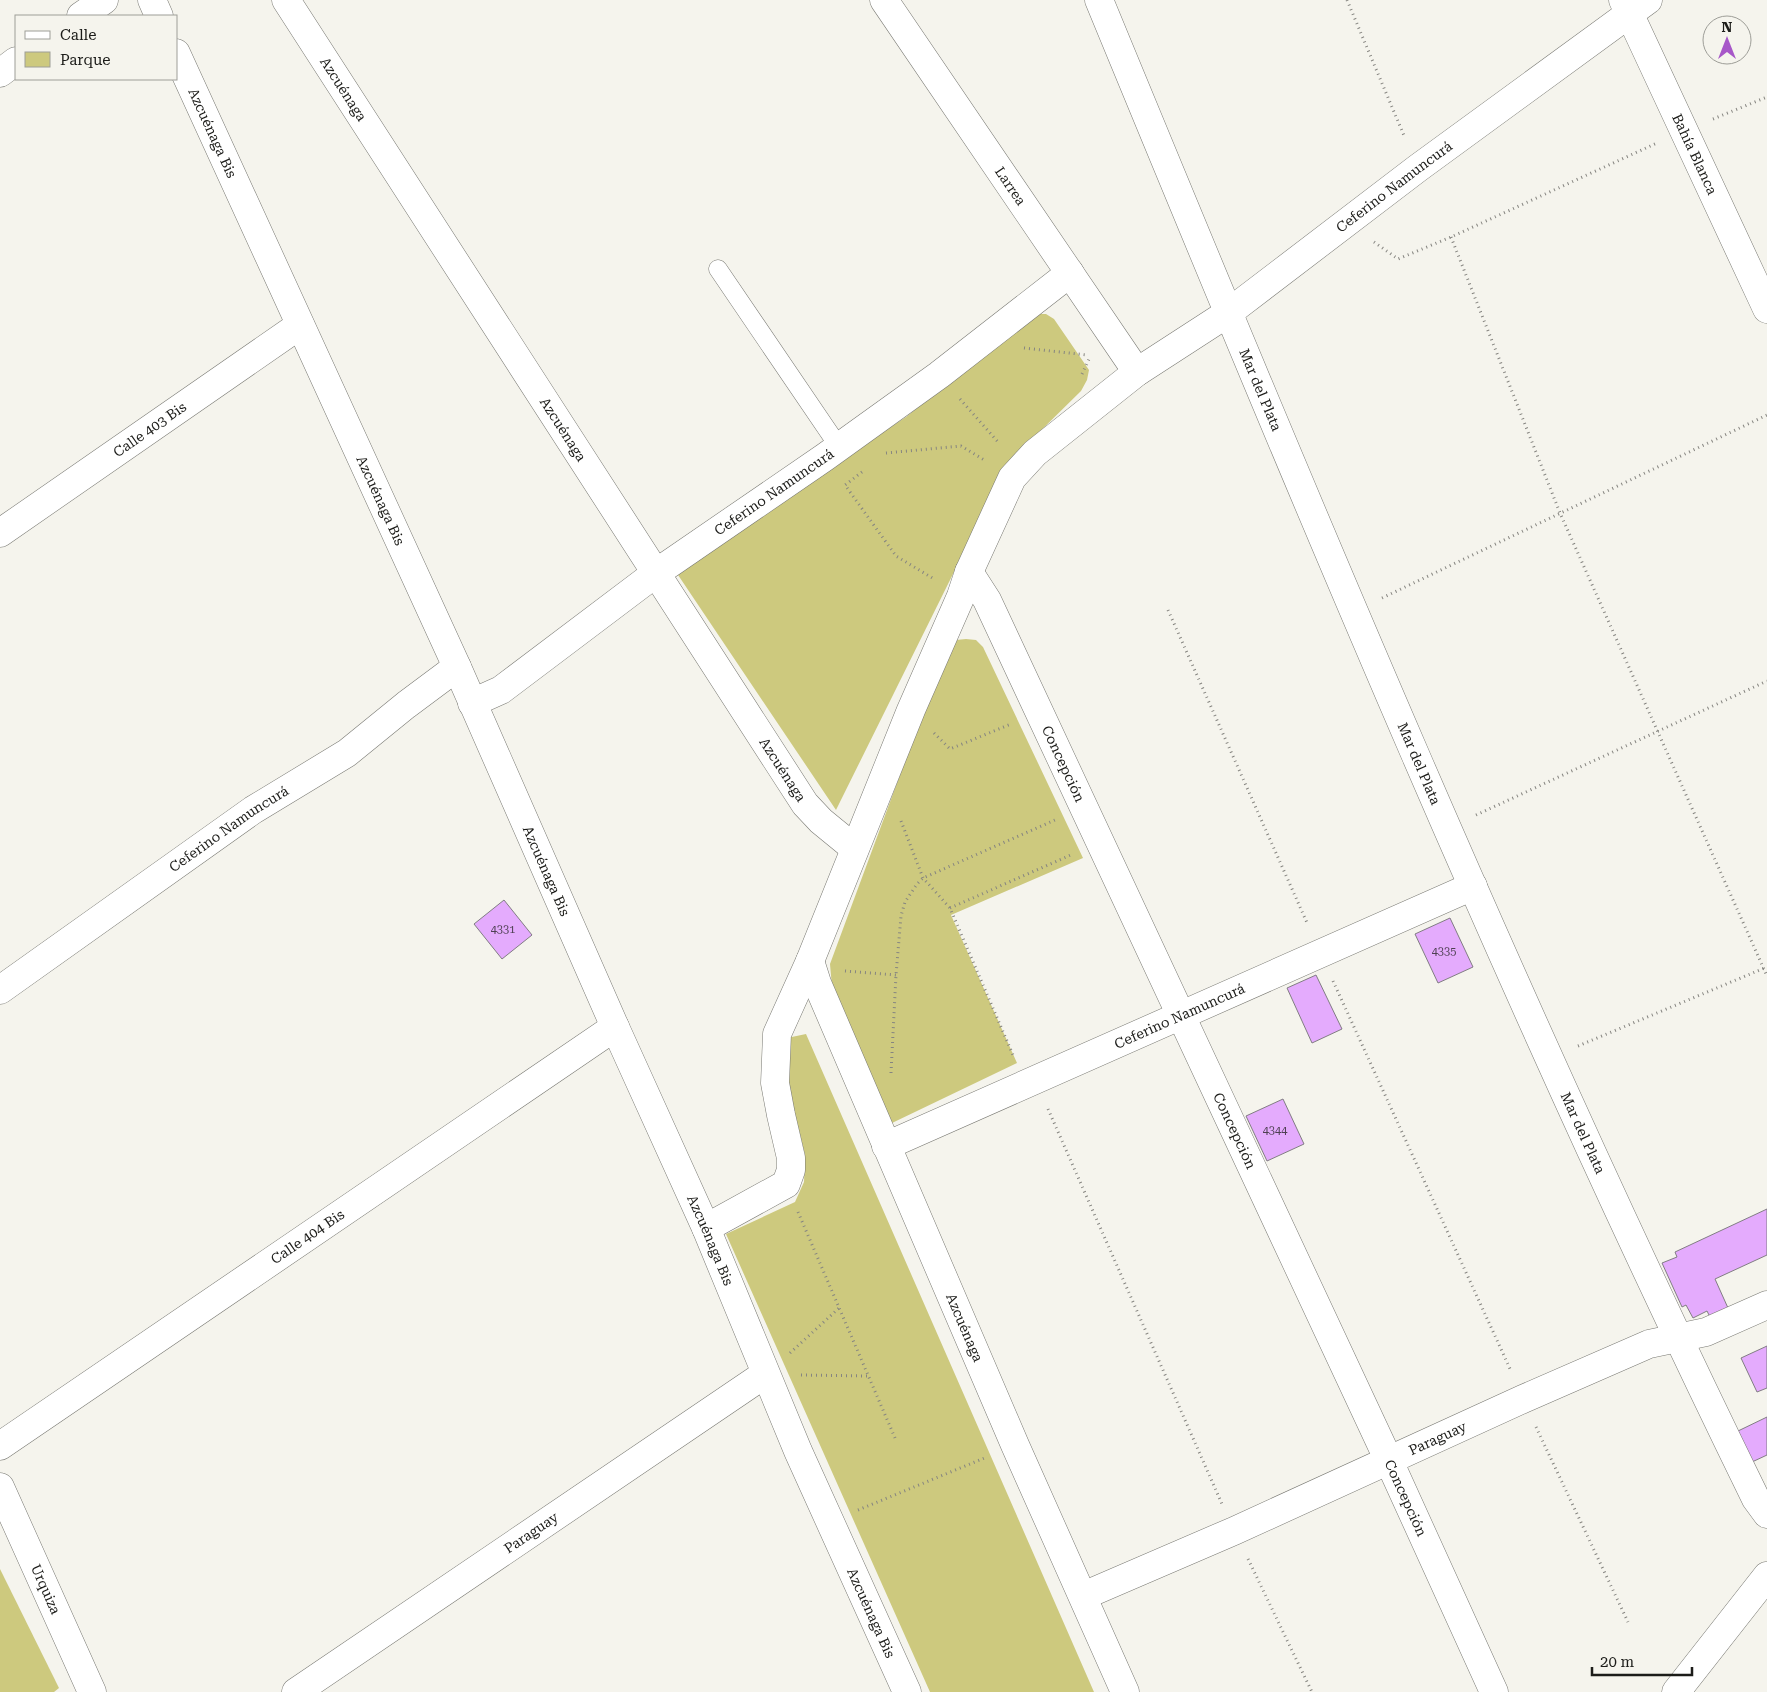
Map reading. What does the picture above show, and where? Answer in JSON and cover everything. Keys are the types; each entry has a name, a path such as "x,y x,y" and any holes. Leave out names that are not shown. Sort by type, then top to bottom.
{"street":[{"path":"82,15 104,0"},
{"path":"152,0 159,15"},
{"name":"Azcuénaga","path":"286,0 805,804 821,821 854,848"},
{"name":"Larrea","path":"884,0 1137,372"},
{"name":"Mar del Plata","path":"1099,0 1228,313 1473,886 1549,1058 1678,1339 1756,1499 1767,1514"},
{"name":"Ceferino Namuncurá","path":"786,1184 791,1170 791,1158 775,1083 777,1034 813,972 854,848 911,710 1012,478 1035,454 1137,372 1228,313 1633,4"},
{"name":"Bahía Blanca","path":"1633,4 1683,131 1767,309"},
{"name":"Azcuénaga Bis","path":"178,57 457,667 615,1027 706,1228 830,1522 907,1692"},
{"path":"0,73 15,62"},
{"name":"Ceferino Namuncurá","path":"472,703 501,690 656,573 839,447 938,375 1070,273"},
{"name":"Calle 403 Bis","path":"0,533 300,325"},
{"name":"Concepción","path":"965,584 987,600 1389,1461 1494,1692"},
{"name":"Ceferino Namuncurá","path":"0,990 253,810 347,753 457,667"},
{"name":"Ceferino Namuncurá","path":"886,1146 1473,886"},
{"name":"Azcuénaga","path":"813,972 1015,1446 1125,1692"},
{"name":"Calle 404 Bis","path":"0,1446 615,1027"},
{"path":"706,1228 786,1184"},
{"name":"Paraguay","path":"1083,1596 1234,1531 1523,1399 1649,1344 1706,1332 1767,1306"},
{"name":"Paraguay","path":"296,1692 766,1374"},
{"name":"Urquiza","path":"0,1487 92,1692"},
{"path":"1676,1692 1767,1576"}],"lane":[{"path":"718,269 839,447"}],"path":[{"path":"1347,0 1418,168"},
{"path":"1370,238 1398,259 1451,237 1683,131 1767,97"},
{"path":"1451,237 1560,513 1767,976"},
{"path":"1021,348 1091,355 1079,379"},
{"path":"938,375 999,444"},
{"path":"1354,611 1767,415"},
{"path":"995,449 1003,438"},
{"path":"886,454 962,446 987,461"},
{"path":"879,459 893,448"},
{"path":"983,470 991,455"},
{"path":"865,469 845,485 896,556 965,584"},
{"path":"1168,610 1321,954 1523,1399 1628,1622"},
{"path":"1448,827 1767,681"},
{"path":"911,710 950,749 1038,712"},
{"path":"884,776 923,878 950,908 1234,1531 1312,1692"},
{"path":"891,1074 900,916 905,902 917,884 923,878 1082,807"},
{"path":"950,908 1099,843"},
{"path":"1549,1058 1765,968"},
{"path":"813,972 842,971 896,975"},
{"path":"786,1184 895,1438"},
{"path":"766,1374 839,1308"},
{"path":"766,1374 868,1376"},
{"path":"830,1522 1015,1446"}],"green space":[{"path":"1032,314 1046,314 1054,319 1089,370 1087,380 1081,391 1008,463 836,810 674,569 906,417"},
{"path":"956,640 976,640 983,647 1083,858 951,915 1017,1063 892,1123 832,987 830,964 947,648"},
{"path":"806,1034 1094,1692 930,1692 726,1234 795,1202 804,1182 805,1155 788,1100 787,1038"},
{"path":"0,1569 59,1688 54,1692 0,1692"}],"building":[{"path":"504,900 532,935 502,959 474,924"},
{"path":"1450,918 1473,967 1438,983 1415,934"},
{"path":"1316,975 1342,1029 1312,1043 1287,988"},
{"path":"1283,1099 1304,1144 1267,1161 1246,1116"},
{"path":"1767,1209 1767,1255 1715,1279 1728,1308 1710,1317 1707,1311 1693,1318 1686,1305 1682,1307 1662,1263 1677,1257 1675,1252"},
{"path":"1767,1346 1767,1388 1757,1392 1741,1358"},
{"path":"1767,1417 1767,1455 1752,1462 1738,1431"}]}
